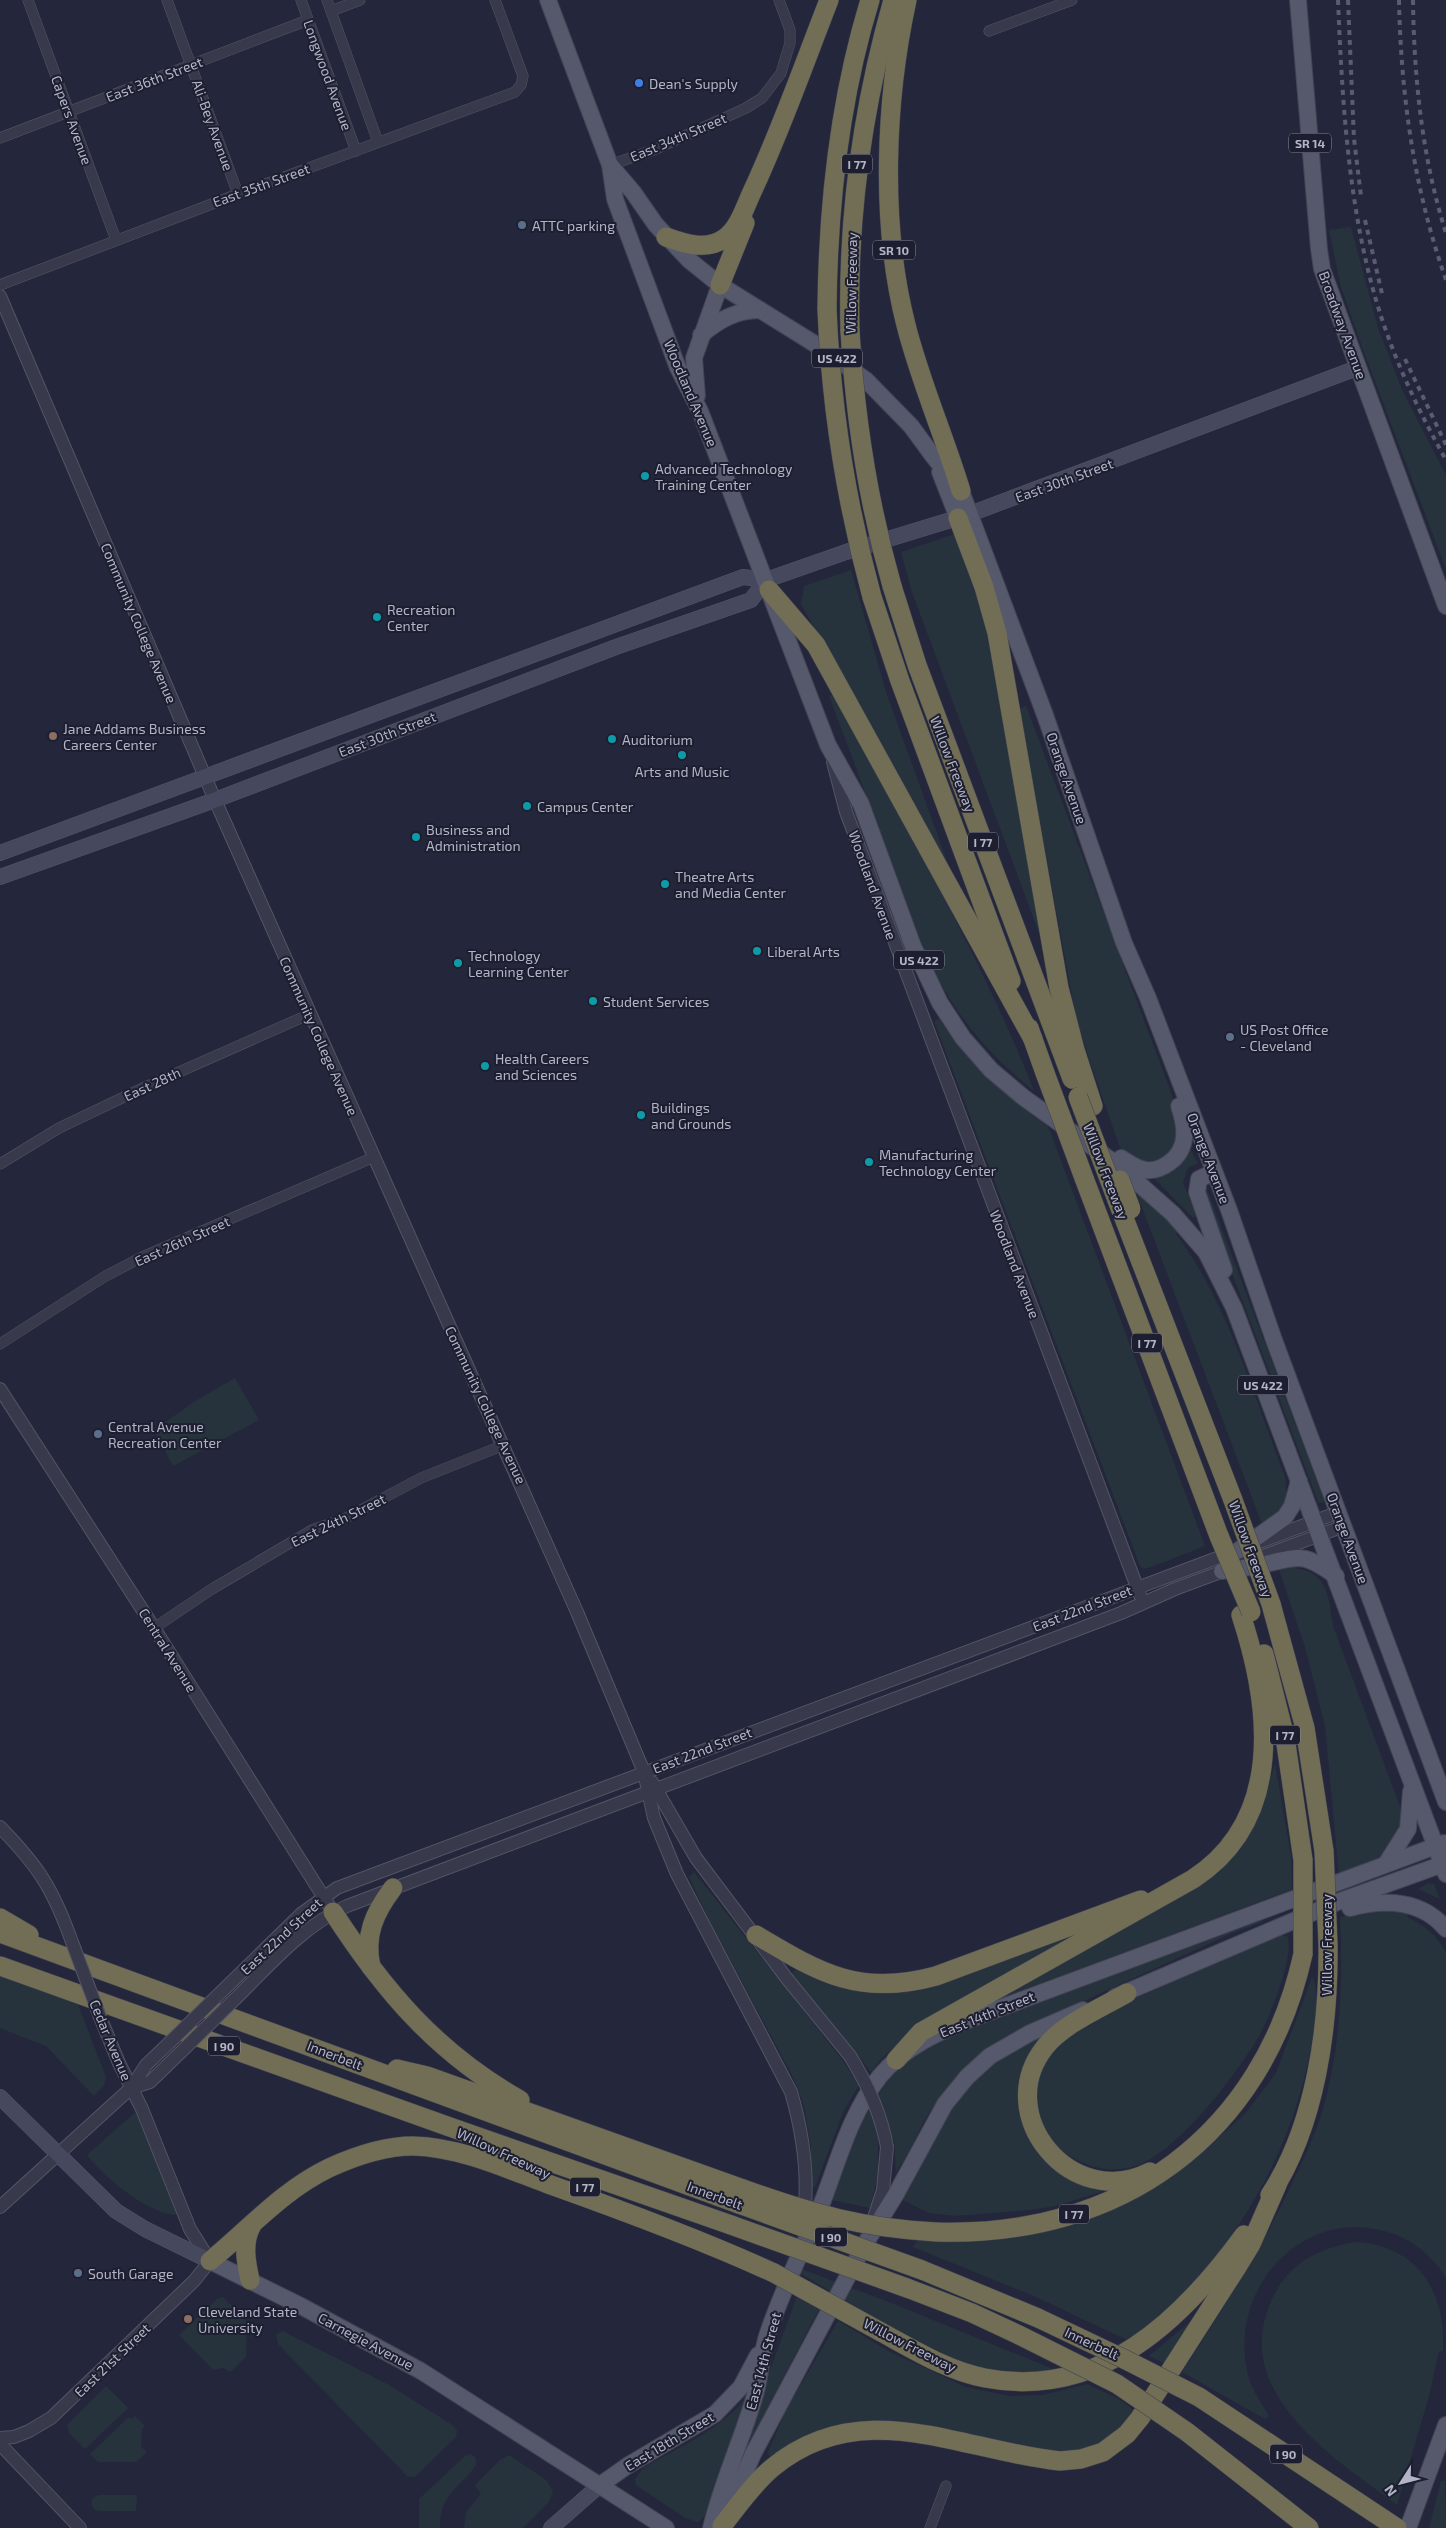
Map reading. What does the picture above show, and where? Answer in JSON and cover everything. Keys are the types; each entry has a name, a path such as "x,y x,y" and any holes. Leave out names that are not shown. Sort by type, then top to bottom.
{"highway":[{"path":"720,285 829,0"},
{"name":"Willow Freeway","path":"340,2056 427,2076 572,2126 741,2196 877,2227 936,2232 1012,2229 1069,2215 1118,2198 1145,2184 1194,2146 1235,2103 1266,2057 1288,2008 1302,1954 1303,1860 1286,1737 1274,1687 906,698 872,597 843,473 832,390 827,309 829,235 837,150 852,67 870,0"},
{"name":"Willow Freeway","path":"447,2126 528,2166 663,2215 781,2274 881,2332 943,2364 984,2378 1027,2382 1071,2375 1106,2362 1140,2344 1175,2317 1204,2286 1244,2236 1277,2185 1302,2124 1319,2062 1326,2013 1328,1944 1324,1851 1305,1728 1271,1604 1204,1423 1173,1323 1124,1205 1086,1102 928,697 892,586 871,503 858,427 850,331 850,250 858,162 872,78 893,0"},
{"name":"SR 10","path":"907,0 893,78 890,121 890,197 895,262 910,342 961,490"},
{"path":"666,237 685,244 701,245 725,238 738,222 762,172"},
{"path":"964,516 997,633 1059,988 1086,1102"},
{"path":"768,585 816,645 1033,1039"},
{"path":"896,2060 920,2032 1193,1879 1216,1862 1234,1842 1249,1817 1260,1787 1264,1756 1261,1705 1246,1614"},
{"path":"756,1935 828,1975 861,1983 906,1983 945,1973 1193,1879"},
{"path":"372,1970 368,1949 370,1931 379,1909 393,1888"},
{"path":"333,1912 372,1970 409,2015 453,2055 508,2093 572,2126"},
{"path":"0,1918 67,1948"},
{"name":"Innerbelt","path":"0,1933 67,1948 420,2088 741,2196 1038,2318 1122,2358 1199,2398 1396,2528"},
{"name":"Innerbelt","path":"0,1966 447,2126 731,2224 972,2313 1117,2384 1187,2432 1309,2528"},
{"path":"1127,1993 1066,2028 1044,2048 1034,2067 1029,2088 1029,2111 1036,2132 1049,2153 1057,2161 1075,2173 1098,2180 1120,2181 1144,2175 1194,2146"},
{"path":"210,2261 284,2196 330,2168 382,2150 414,2146 445,2150 492,2163 724,2247"},
{"path":"718,2527 760,2480 785,2458 803,2447 841,2434 883,2429 910,2431 1060,2461 1081,2460 1112,2447 1140,2418 1225,2286 1251,2244 1277,2185"},
{"path":"250,2280 245,2252 247,2238 253,2224"}],"main road":[{"name":"Woodland Avenue","path":"548,0 610,165 615,199 678,368 700,411 828,746"},
{"name":"Broadway Avenue","path":"1298,0 1320,256 1327,285 1446,606"},
{"name":"Woodland Avenue","path":"610,165 666,237 689,260 720,285 831,354 866,380 911,426 961,490 964,516"},
{"path":"700,411 694,368 696,349 720,285"},
{"path":"701,335 730,315 748,310 760,310"},
{"name":"East 30th Street","path":"0,877 215,800 616,647 751,600 768,585 846,552 964,516 1357,368"},
{"path":"933,456 964,516"},
{"name":"Orange Avenue","path":"964,516 1045,715 1124,943 1214,1172 1446,1802"},
{"name":"East 30th Street","path":"0,853 742,577 768,585"},
{"name":"Orange Avenue","path":"828,746 861,804 921,964 951,1022 991,1070 1023,1097 1072,1130 1136,1180 1186,1228 1206,1252 1234,1308 1336,1576 1411,1781 1441,1844 1445,1867"},
{"path":"1072,1130 1136,1166 1148,1170 1160,1168 1170,1162 1179,1153 1184,1143 1184,1122 1141,1003 1124,943"},
{"path":"1214,1172 1200,1179 1196,1192 1215,1242 1234,1308"},
{"path":"1239,1550 1285,1517 1292,1506 1299,1481"},
{"path":"1222,1572 1295,1557 1315,1562 1336,1576"},
{"path":"1386,1865 1408,1829 1411,1781"},
{"name":"East 14th Street","path":"718,2527 717,2502 755,2394 781,2274 822,2203 855,2115 880,2076 896,2060 934,2035 976,2017 1441,1844"},
{"name":"East 14th Street","path":"718,2527 753,2454 865,2244 896,2194 934,2120 966,2077 990,2056 1023,2037 1340,1901 1445,1867"},
{"path":"1282,1926 1358,1905 1382,1901 1402,1903 1419,1908 1436,1919 1446,1929"},
{"name":"Carnegie Avenue","path":"0,2097 105,2202 123,2216 421,2370 666,2528"},
{"name":"East 18th Street","path":"551,2528 600,2485 627,2466 704,2422 724,2407 741,2387 767,2338"},
{"path":"1408,2528 1446,2425"}],"street":[{"name":"Capers Avenue","path":"28,0 116,240"},
{"name":"Ali-Bey Avenue","path":"167,0 238,194"},
{"name":"Longwood Avenue","path":"301,0 356,151"},
{"name":"Longwood Avenue","path":"327,0 378,142"},
{"path":"331,12 360,0"},
{"name":"East 35th Street","path":"0,285 238,194 515,92 521,85 523,76 495,0"},
{"name":"East 34th Street","path":"610,165 656,149 746,108 762,98 781,74 786,57 790,30 779,0"},
{"path":"989,31 1072,0"},
{"name":"East 36th Street","path":"0,138 308,20"},
{"name":"Community College Avenue","path":"0,296 215,800 504,1445 644,1772 651,1790 654,1818 677,1874 791,2092 802,2129 806,2198 803,2225 781,2274"},
{"name":"Woodland Avenue","path":"828,746 850,821 1143,1603"},
{"name":"East 28th","path":"0,1164 59,1128 145,1087 310,1014"},
{"name":"East 26th Street","path":"0,1344 104,1277 142,1258 374,1156"},
{"name":"Central Avenue","path":"0,1389 154,1628 333,1912"},
{"name":"East 24th Street","path":"154,1628 212,1589 312,1530 344,1519 422,1478 504,1445"},
{"name":"East 22nd Street","path":"131,2088 150,2082 300,1935 320,1919 333,1912 1029,1648 1222,1572 1317,1528 1341,1519"},
{"name":"East 22nd Street","path":"0,2207 131,2088 146,2065 301,1914 322,1896 345,1885 1137,1587 1239,1550 1317,1528"},
{"path":"651,1790 696,1858 850,2056 868,2086 883,2127 886,2147 883,2190 865,2244"},
{"name":"Cedar Avenue","path":"0,1827 31,1860 44,1878 67,1948 131,2088 190,2229 210,2261"},
{"name":"East 21st Street","path":"0,2438 29,2431 60,2410 194,2281 210,2261"},
{"path":"0,2444 80,2528"},
{"path":"930,2528 946,2486"}],"shaded area":[{"path":"1351,227 1378,328 1403,392 1446,475 1446,569 1341,287 1329,230"},
{"path":"955,534 986,607 1043,932 1039,933 912,592 901,552"},
{"path":"851,570 886,692 952,875 801,604 804,586"},
{"path":"834,694 965,939 990,989 1034,1091 1000,1061 971,1029 936,975 926,954 829,696"},
{"path":"1026,706 1172,1095 1178,1119 1177,1144 1170,1152 1152,1162 1139,1160 1122,1153 1076,1017 1019,709"},
{"path":"939,1019 962,1049 1001,1089 1047,1123 1205,1546 1151,1567 1143,1569 1140,1566 934,1021"},
{"path":"1189,1147 1198,1163 1188,1168 1183,1182 1196,1216 1193,1218 1154,1178"},
{"path":"1206,1187 1324,1500 1323,1503 1318,1502 1203,1196"},
{"path":"1135,1189 1179,1231 1176,1234 1211,1290 1251,1383 1285,1477 1286,1486 1285,1500 1280,1510 1262,1524"},
{"path":"235,1378 259,1420 173,1466 154,1430 192,1403"},
{"path":"1290,1568 1312,1573 1324,1586 1330,1604 1333,1626 1401,1809 1399,1830 1381,1859 1339,1876 1325,1726 1305,1647 1279,1570"},
{"path":"1275,1764 1291,1856 1292,1889 1012,1994 1010,1990 1195,1888 1212,1876 1238,1849 1248,1834 1263,1802"},
{"path":"694,1872 843,2061 859,2085 844,2110 815,2187 811,2186 811,2146 804,2106 794,2079 709,1920 689,1877"},
{"path":"1428,1883 1434,1884 1440,1899 1418,1889"},
{"path":"1369,1909 1408,1912 1407,1917 1430,1931 1446,1952 1446,2278 1421,2249 1405,2239 1388,2232 1356,2227 1326,2232 1299,2244 1277,2262 1260,2286 1249,2314 1244,2344 1248,2375 1254,2391 1269,2416 1265,2419 1182,2372 1256,2253 1304,2159 1326,2098 1335,2053 1341,1985 1340,1917"},
{"path":"1261,1917 1263,1922 1230,1934 1003,2038 971,2064 942,2096 926,2118 909,2152 896,2171 894,2139 878,2142 878,2174 870,2208 832,2200 863,2121 885,2084 918,2051 945,2036"},
{"path":"1058,1936 1063,1943 912,2031 880,2060 871,2072 791,1973 798,1968 875,1989"},
{"path":"1280,1936 1287,1936 1289,1944 1288,1956 1275,2001 1263,2028 1236,2071 1185,2131 1149,2160 1132,2167 1112,2169 1093,2166 1075,2159 1060,2148 1048,2133 1040,2116 1036,2097 1039,2077 1046,2056 1059,2042 1094,2016 1232,1955"},
{"path":"0,1966 73,1992 106,2077 104,2085 94,2096 46,2046 0,2028"},
{"path":"1312,1977 1315,1983 1317,1999 1313,2034 1304,2079 1293,2116 1279,2151 1262,2185 1243,2218 1197,2279 1170,2307 1129,2341 1034,2296 913,2247 918,2239 1006,2235 1185,2166 1244,2115 1276,2073"},
{"path":"1048,2031 1024,2116 1101,2186 1101,2192 1055,2206 1031,2210 954,2216 929,2213 901,2199 938,2127 949,2109 974,2078 989,2065 1011,2051"},
{"path":"137,2111 176,2215 153,2208 128,2193 115,2184 88,2156"},
{"path":"1356,2242 1378,2245 1396,2252 1412,2262 1424,2276 1433,2291 1443,2329 1443,2351 1439,2351 1429,2396 1397,2505 1343,2465 1316,2442 1293,2417 1274,2390 1264,2361 1263,2329 1274,2295 1281,2283 1298,2265 1308,2258 1343,2244"},
{"path":"796,2267 894,2304 1053,2369 1040,2373 1010,2376 945,2360 795,2270"},
{"path":"797,2296 819,2309 750,2441 746,2437"},
{"path":"223,2297 247,2322 246,2357 230,2372 223,2368 213,2370 179,2335 217,2299"},
{"path":"1204,2310 1166,2364 1149,2356"},
{"path":"838,2321 892,2353 966,2387 1010,2396 1042,2395 1087,2384 1119,2399 1135,2411 1125,2430 1089,2452 1051,2455 954,2434 795,2443 779,2452 770,2460 768,2452 785,2412"},
{"path":"283,2331 389,2385 454,2426 457,2431 456,2437 415,2477 407,2476 278,2344 276,2334"},
{"path":"106,2386 128,2408 85,2449 70,2434 67,2425"},
{"path":"746,2400 704,2517 698,2522 685,2518 636,2485 635,2479 643,2468 710,2430 734,2411"},
{"path":"135,2416 145,2426 142,2429 141,2446 147,2452 136,2462 98,2462 90,2454 129,2417 131,2419"},
{"path":"471,2454 476,2458 476,2465 447,2499 443,2507 440,2528 419,2528 419,2499 465,2456"},
{"path":"509,2455 546,2480 553,2491 549,2502 523,2528 464,2528 466,2512 481,2494 475,2485 500,2460"},
{"path":"1441,2481 1445,2481 1446,2528 1429,2528"},
{"path":"99,2495 137,2495 136,2511 98,2511 92,2507 91,2502 94,2497"}],"railway":[{"path":"1338,0 1347,140 1362,244 1377,302 1393,349 1423,417 1446,460"},
{"path":"1348,0 1354,139 1361,196"},
{"path":"1399,0 1400,36 1411,142 1425,211 1446,280"},
{"path":"1413,0 1415,59 1425,147 1446,233"},
{"path":"1365,220 1383,298"},
{"path":"1405,359 1446,445"}],"place":[{"name":"Dean's Supply","path":"639,83"},
{"name":"ATTC parking","path":"522,225"},
{"name":"Advanced Technology Training Center","path":"645,476"},
{"name":"Recreation Center","path":"377,617"},
{"name":"Jane Addams Business Careers Center","path":"53,736"},
{"name":"Auditorium","path":"612,739"},
{"name":"Arts and Music","path":"682,755"},
{"name":"Campus Center","path":"527,806"},
{"name":"Business and Administration","path":"416,837"},
{"name":"Theatre Arts and Media Center","path":"665,884"},
{"name":"Liberal Arts","path":"757,951"},
{"name":"Technology Learning Center","path":"458,963"},
{"name":"Student Services","path":"593,1001"},
{"name":"US Post Office - Cleveland","path":"1230,1037"},
{"name":"Health Careers and Sciences","path":"485,1066"},
{"name":"Buildings and Grounds","path":"641,1115"},
{"name":"Manufacturing Technology Center","path":"869,1162"},
{"name":"Central Avenue Recreation Center","path":"98,1434"},
{"name":"South Garage","path":"78,2273"},
{"name":"Cleveland State University","path":"188,2319"}]}
